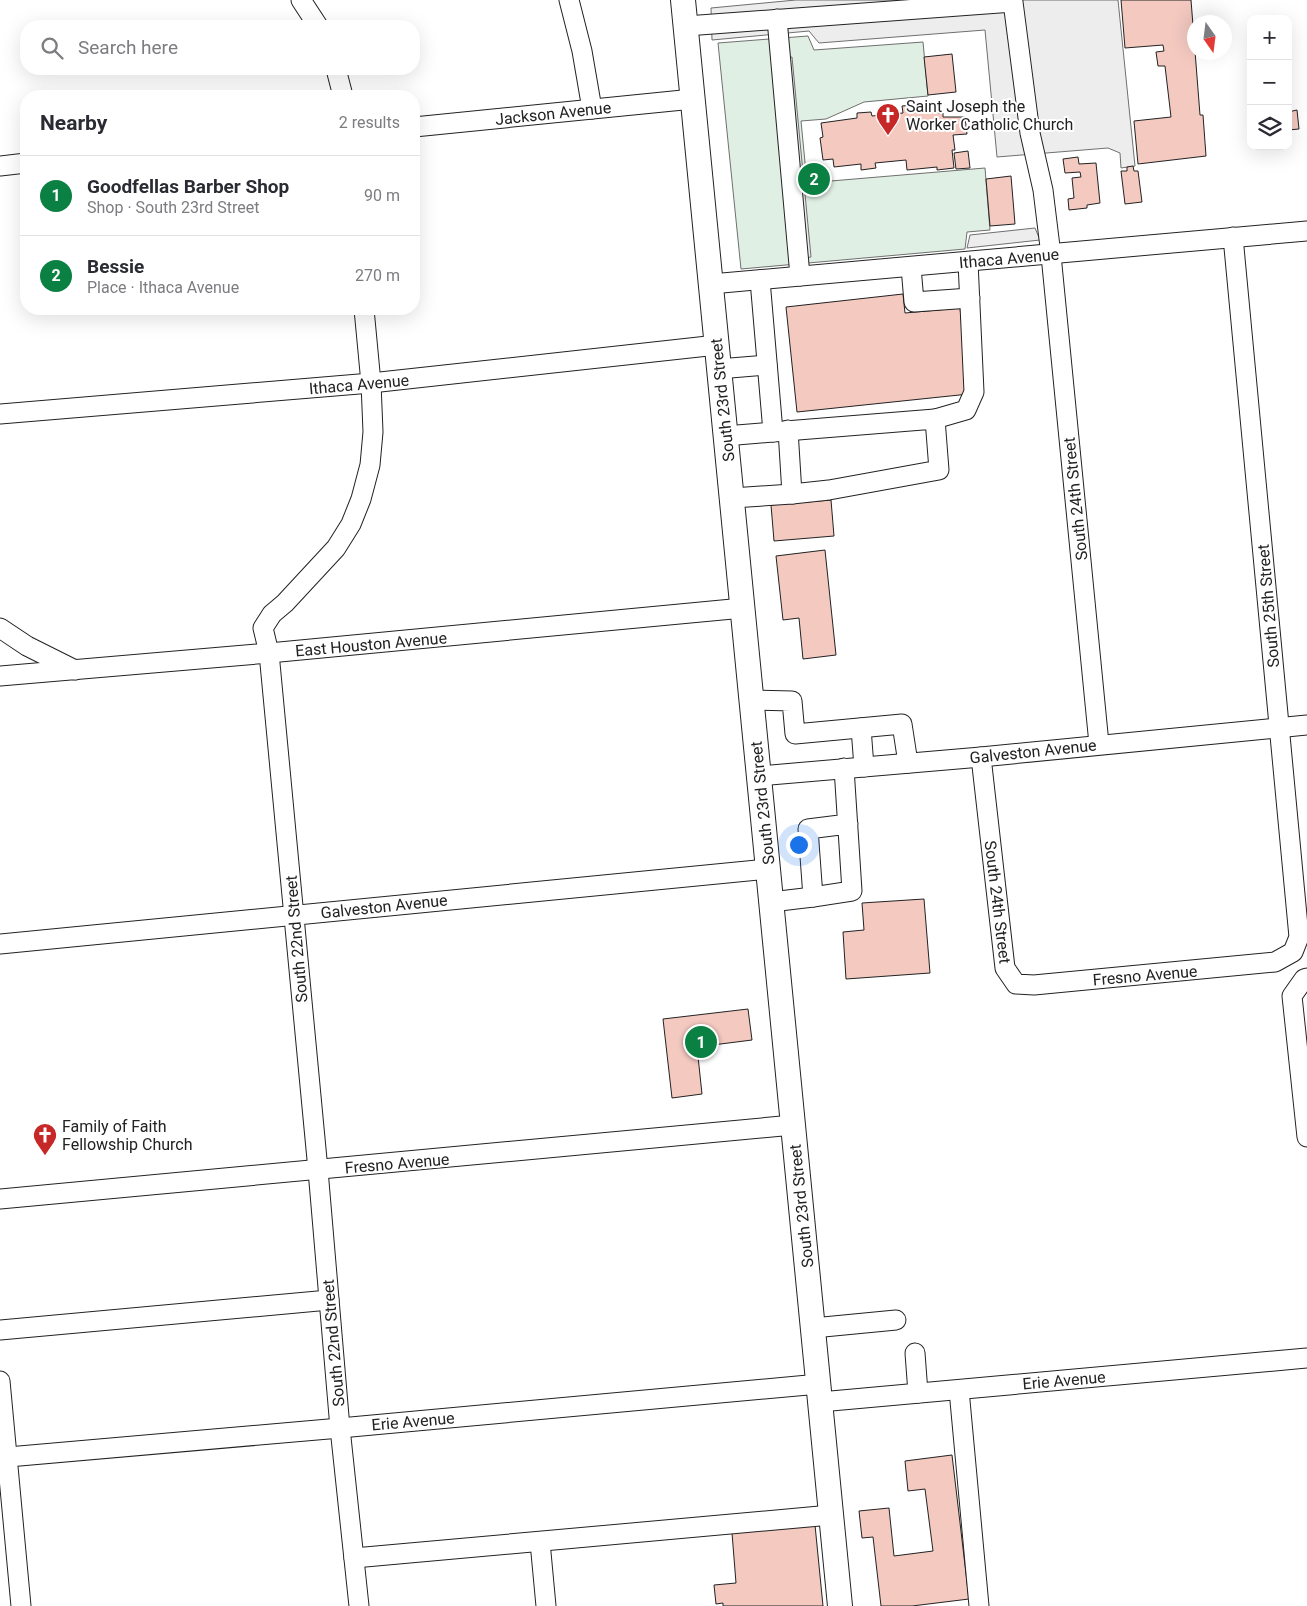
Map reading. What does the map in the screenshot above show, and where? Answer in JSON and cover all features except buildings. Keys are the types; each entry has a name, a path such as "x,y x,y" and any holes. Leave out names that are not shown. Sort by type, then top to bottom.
{"main road":[{"name":"South 23rd Street","path":"683,0 840,1606"}],"street":[{"path":"301,0 314,20"},
{"path":"570,0 582,51 592,109"},
{"name":"South 24th Street","path":"778,19 1013,2 1030,133 1043,190 1051,255 1099,744"},
{"path":"686,26 778,19 800,276"},
{"path":"338,75 341,90"},
{"name":"Jackson Avenue","path":"420,126 692,99"},
{"path":"0,166 20,164"},
{"name":"Ithaca Avenue","path":"711,284 1307,231"},
{"name":"South 25th Street","path":"1233,237 1299,937 1293,952 1275,962"},
{"path":"725,436 935,419 966,410 974,392 968,262"},
{"path":"911,267 914,302 970,298"},
{"path":"760,280 767,365 792,494"},
{"name":"South 22nd Street","path":"359,1606 340,1428 330,1300 269,653 263,628 272,614 285,603 336,548 351,524 361,498 370,466 372,432 371,383 365,315"},
{"name":"Ithaca Avenue","path":"0,414 371,383 717,346"},
{"path":"718,369 767,365"},
{"path":"732,498 829,490 939,470 935,419"},
{"name":"East Houston Avenue","path":"0,676 269,653 742,608"},
{"path":"0,628 27,646 76,670"},
{"path":"752,700 792,701 796,734 902,724 908,763"},
{"name":"Galveston Avenue","path":"759,776 981,757 1307,725"},
{"path":"861,728 864,767"},
{"name":"South 24th Street","path":"981,757 1005,968 1016,984"},
{"path":"771,902 852,891 844,768"},
{"path":"814,897 808,829 848,824"},
{"name":"Galveston Avenue","path":"0,944 768,869"},
{"name":"Fresno Avenue","path":"1016,984 1034,985 1275,962"},
{"path":"1306,1128 1292,996 1304,979 1307,978"},
{"name":"Fresno Avenue","path":"0,1199 793,1125"},
{"path":"0,1330 330,1300"},
{"path":"813,1328 896,1320"},
{"path":"915,1353 918,1393"},
{"name":"Erie Avenue","path":"8,1457 340,1428 819,1393 918,1393 959,1390 1307,1358"},
{"path":"0,1381 21,1606"},
{"path":"959,1390 979,1606"},
{"path":"354,1558 831,1515"},
{"path":"540,1542 546,1606"}],"green space":[{"path":"808,36 814,50 923,42 928,96 864,102 826,119 801,121 807,183 985,168 990,230 967,232 965,249 741,269 718,43"}],"shaded area":[{"path":"796,0 1118,0 1135,166 1121,168 1120,153 1108,148 997,157 985,30 819,43 809,31 712,40 711,8"},
{"path":"792,57 811,257 805,258 785,58"},
{"path":"1035,228 1040,240 967,248 970,235"}],"place":[{"name":"Saint Joseph the Worker Catholic Church","path":"888,136"},
{"name":"Bessie","path":"814,179"},
{"name":"Goodfellas Barber Shop","path":"701,1042"},
{"name":"Family of Faith Fellowship Church","path":"45,1156"}]}
